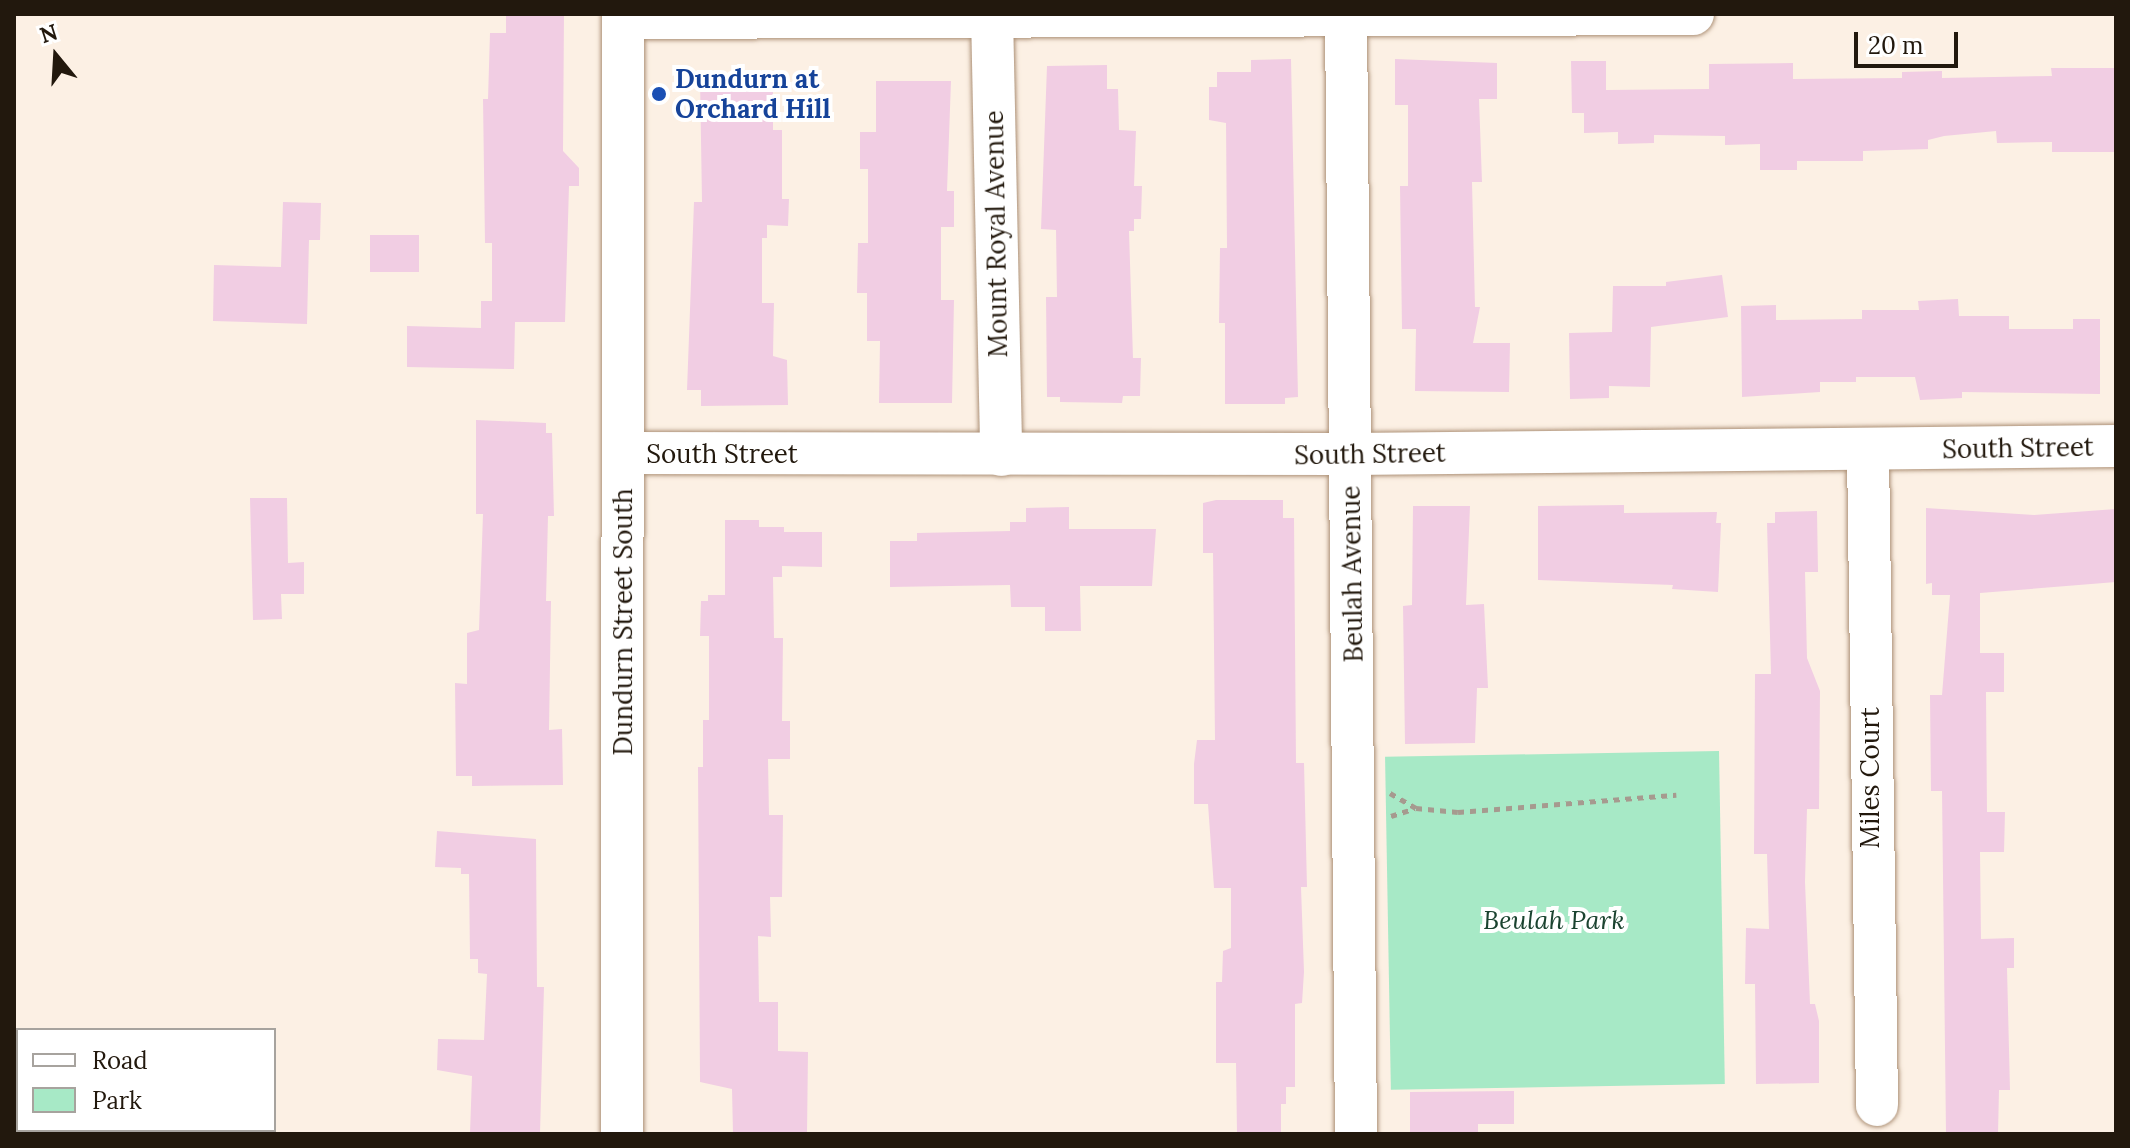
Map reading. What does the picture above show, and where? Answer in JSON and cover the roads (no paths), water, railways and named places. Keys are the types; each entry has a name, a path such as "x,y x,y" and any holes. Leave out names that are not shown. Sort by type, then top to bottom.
{"street":[{"path":"623,16 1693,14"},
{"name":"Dundurn Street South","path":"622,1134 623,16"},
{"name":"Mount Royal Avenue","path":"992,17 1001,455"},
{"name":"Beulah Avenue","path":"1346,17 1356,1134"},
{"name":"South Street","path":"623,453 1351,454 1868,451 2116,446"},
{"name":"Miles Court","path":"1868,451 1877,1105"}],"place":[{"name":"Dundurn at Orchard Hill","path":"659,94"}],"park label":[{"name":"Beulah Park","path":"1554,920"}]}
